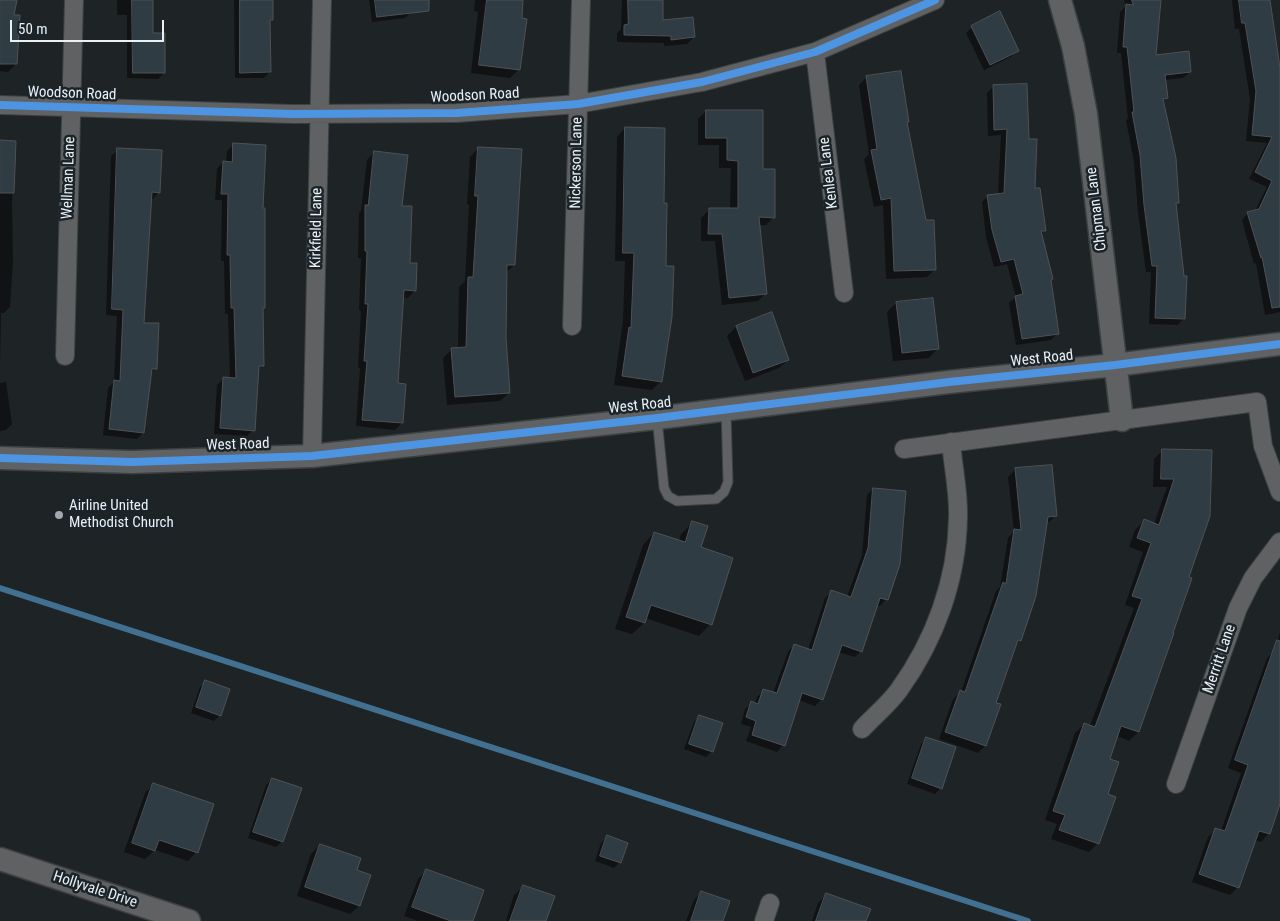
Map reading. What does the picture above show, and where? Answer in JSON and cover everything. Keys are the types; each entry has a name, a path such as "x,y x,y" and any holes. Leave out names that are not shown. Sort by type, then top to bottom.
{"street":[{"name":"Wellman Lane","path":"64,356 74,0"},
{"name":"Kirkfield Lane","path":"312,456 322,0"},
{"name":"Nickerson Lane","path":"572,326 581,0"},
{"name":"Woodson Road","path":"0,105 293,114 457,112 578,104 702,82 815,52 935,0"},
{"name":"Chipman Lane","path":"1060,0 1073,46 1086,114 1122,420"},
{"name":"Kenlea Lane","path":"815,52 844,293"},
{"name":"West Road","path":"0,458 132,462 312,456 657,418 1280,344"},
{"path":"904,448 1257,402 1263,446 1280,492"},
{"path":"862,729 903,684 927,646 944,604 953,565 958,518 951,442"},
{"name":"Merritt Lane","path":"1176,784 1238,608 1253,578 1280,542"},
{"name":"Hollyvale Drive","path":"0,859 189,921"},
{"path":"764,921 770,903"}],"lane":[{"path":"657,418 664,488 668,496 677,501 716,499 724,492 728,482 726,410"}],"building":[{"path":"0,0 17,0 14,15 20,15 17,64 0,64"},
{"path":"132,0 153,0 153,33 165,33 165,73 133,73"},
{"path":"240,0 273,0 273,20 270,20 271,72 240,73"},
{"path":"375,0 429,0 429,11 377,17"},
{"path":"487,0 523,0 522,18 527,19 520,70 479,65"},
{"path":"628,0 663,0 663,20 693,17 695,37 671,40 671,36 624,35 624,25 628,24"},
{"path":"1132,0 1161,0 1156,55 1189,51 1191,72 1165,75 1168,98 1163,99 1176,158 1179,203 1176,203 1184,276 1187,276 1185,319 1155,318 1157,266 1152,266 1140,155 1132,112 1134,112 1127,47 1123,47 1126,4 1133,5"},
{"path":"1239,0 1270,0 1280,68 1280,307 1272,308 1262,257 1247,212 1259,209 1272,181 1255,172 1272,137 1252,135 1256,91 1245,23 1242,23"},
{"path":"1000,11 1019,51 990,65 971,26"},
{"path":"901,71 909,122 907,122 926,220 934,220 936,270 894,271 891,198 881,200 871,150 877,149 866,76"},
{"path":"1027,84 1029,139 1037,139 1035,188 1040,188 1046,231 1041,231 1053,279 1051,280 1059,334 1022,339 1015,296 1023,294 1014,259 1001,262 992,230 987,195 1004,193 1007,129 994,130 993,85"},
{"path":"706,110 763,110 763,169 775,169 775,218 759,217 767,294 729,298 722,234 708,234 709,208 738,208 738,161 727,160 727,138 706,138"},
{"path":"625,127 665,128 664,203 667,203 666,266 674,266 672,317 662,382 622,376 629,327 631,328 634,253 623,253"},
{"path":"0,140 16,141 14,193 0,193"},
{"path":"233,143 266,145 263,208 265,208 264,366 259,366 255,431 220,428 223,377 236,378 234,308 231,308 230,255 227,255 228,194 221,194 223,161 232,162"},
{"path":"478,147 522,149 515,265 507,265 506,338 510,393 455,397 451,348 466,347 468,277 473,277 478,196 475,196"},
{"path":"117,148 162,150 160,193 152,192 144,323 159,323 157,369 152,369 144,433 109,429 114,380 120,381 123,310 112,309"},
{"path":"374,151 408,155 402,206 412,206 410,263 417,263 416,291 404,290 398,383 406,384 403,423 362,420 367,361 364,361 368,304 365,304 367,251 365,251 365,205 368,205"},
{"path":"933,298 939,349 902,353 896,302"},
{"path":"772,312 789,360 753,373 736,326"},
{"path":"1162,449 1212,450 1210,516 1189,577 1192,578 1174,633 1139,732 1121,726 1110,759 1119,762 1108,794 1116,797 1099,844 1059,830 1065,815 1053,811 1084,723 1095,727 1142,599 1132,596 1151,543 1137,538 1144,519 1159,525 1174,479 1161,479"},
{"path":"1052,465 1057,516 1048,517 1036,596 1021,641 1018,640 996,703 1001,704 986,746 945,732 960,690 965,692 1003,582 1006,584 1014,529 1021,530 1015,468"},
{"path":"873,488 906,491 900,564 888,600 880,598 862,652 842,645 823,700 802,693 785,746 752,735 756,721 746,717 751,701 758,704 763,689 777,693 794,644 812,650 831,590 851,597 868,548"},
{"path":"692,521 708,526 701,547 733,558 712,625 651,605 645,623 626,617 654,532 685,542"},
{"path":"1277,640 1280,641 1280,804 1270,834 1259,831 1239,888 1199,874 1215,828 1225,831 1248,765 1235,760"},
{"path":"205,680 230,689 221,716 196,707"},
{"path":"699,715 723,723 713,752 689,744"},
{"path":"926,737 956,747 942,789 912,778"},
{"path":"272,778 302,788 283,842 253,832"},
{"path":"153,783 214,804 198,853 159,840 155,851 132,843"},
{"path":"607,835 628,843 621,863 600,856"},
{"path":"320,844 361,858 357,870 371,875 360,906 305,887"},
{"path":"426,869 484,890 473,921 451,921 412,907"},
{"path":"523,885 555,896 546,921 510,921"},
{"path":"701,891 730,901 723,921 691,921"},
{"path":"826,893 871,909 866,921 816,921"}],"waterway":[{"path":"0,588 1028,921"}],"cycle path":[{"path":"0,105 293,114 457,113 578,104 702,82 815,52 935,0"},
{"path":"0,458 132,462 312,456 657,418 1280,344"}],"place":[{"name":"Airline United Methodist Church","path":"59,515"}]}
